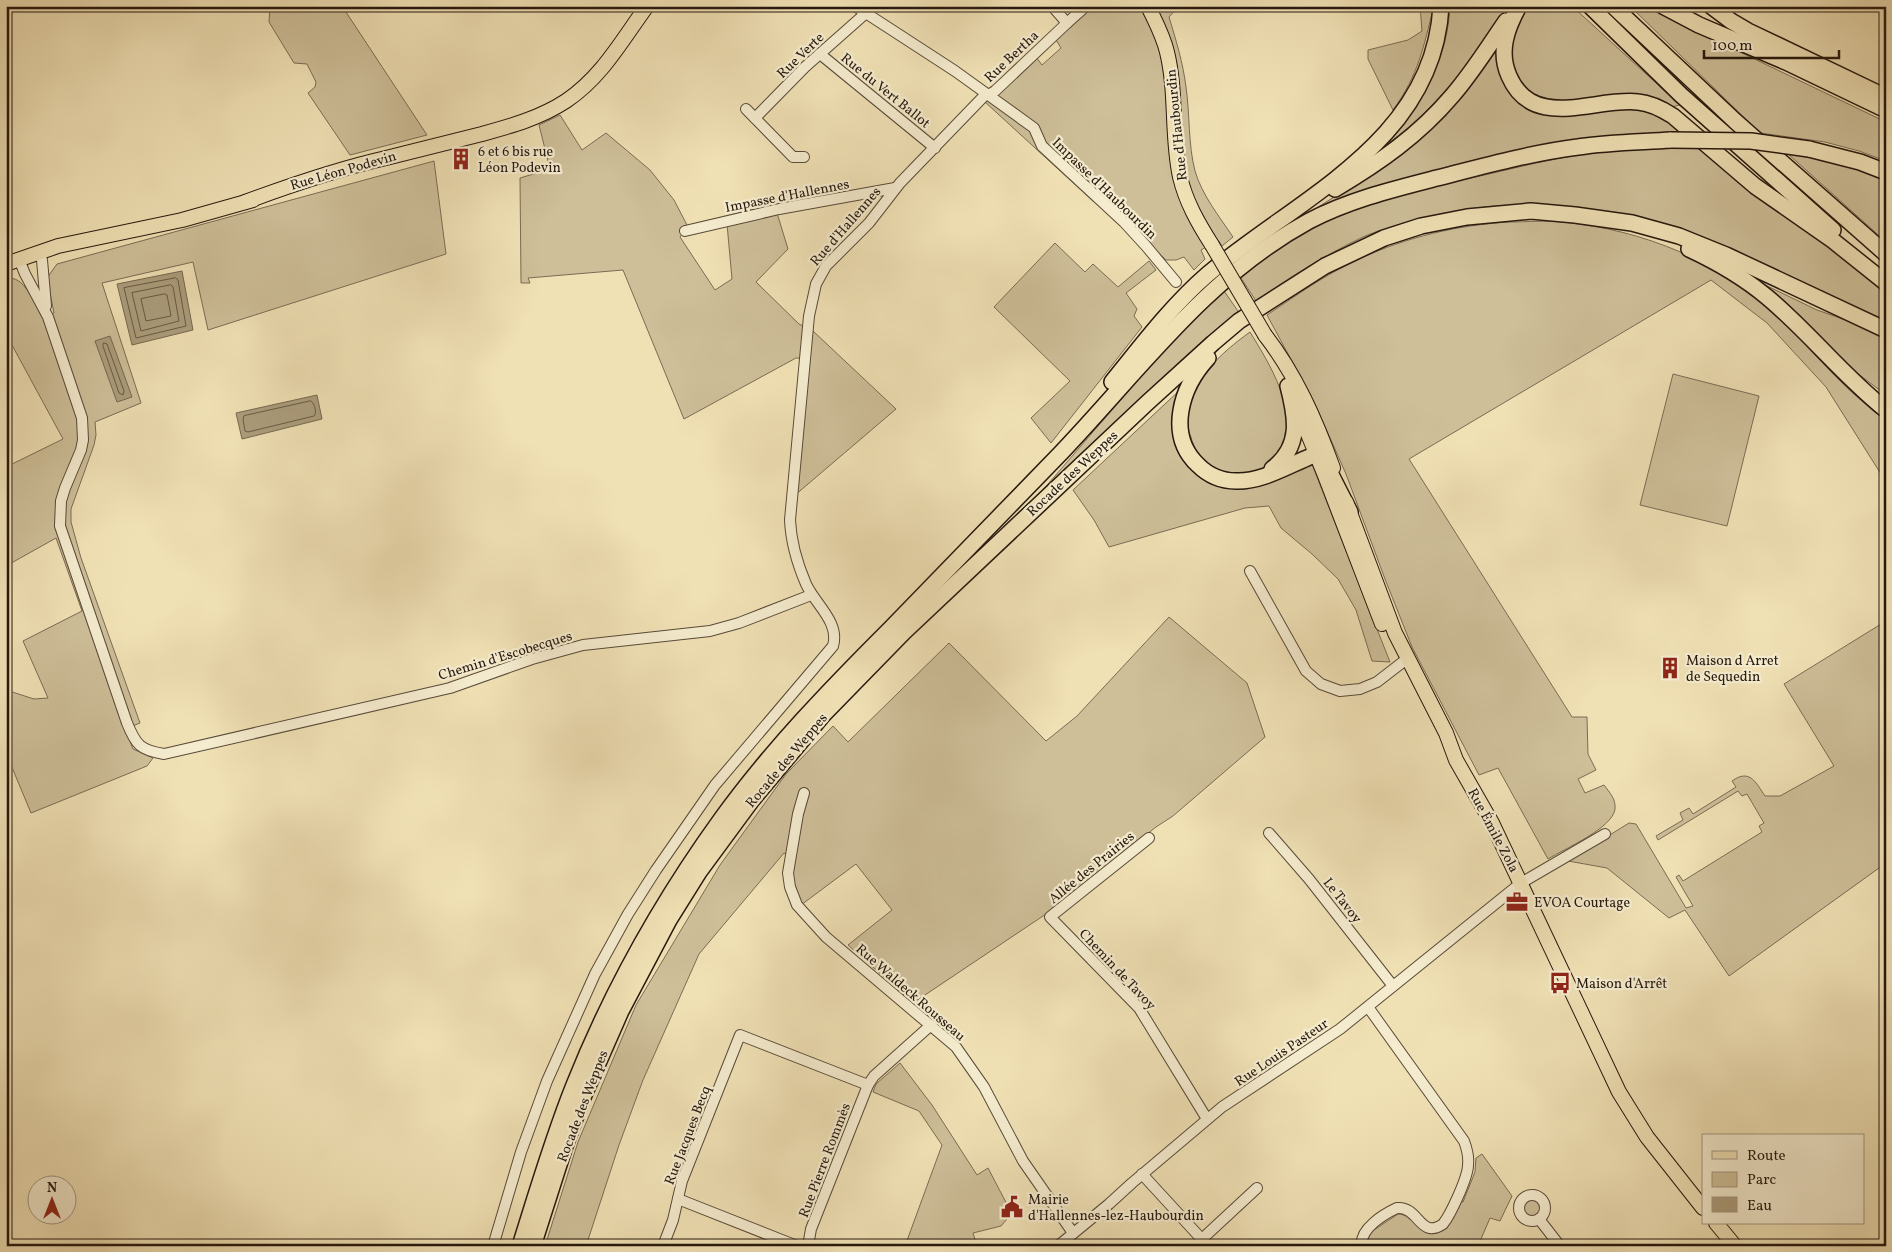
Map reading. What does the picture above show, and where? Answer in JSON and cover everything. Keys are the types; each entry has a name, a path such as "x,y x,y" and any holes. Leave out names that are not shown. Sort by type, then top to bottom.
{"highway":[{"path":"1014,501 1182,300 1209,274 1353,164 1377,143 1397,121 1418,89 1430,63 1438,31 1441,6"},
{"path":"1278,222 1371,167 1402,145 1422,127 1467,78 1518,6"},
{"path":"1518,6 1504,41 1504,59 1509,78 1523,95 1535,103 1551,108 1564,109 1629,101 1650,104 1662,109 1679,121 1755,186 1831,239 1886,283"},
{"path":"1590,6 1681,95 1886,274"},
{"path":"1613,6 1735,121 1886,254"},
{"path":"1663,6 1699,25 1786,62 1886,110"},
{"path":"1682,6 1786,62"},
{"path":"1711,6 1748,31 1886,97"},
{"path":"1014,501 1065,448 1190,310 1246,263 1308,222 1340,207 1382,192 1533,155 1582,146 1671,140 1751,141 1809,149 1860,162 1886,172"},
{"path":"1348,517 1325,460 1321,455 1261,476 1235,481 1214,476 1203,470 1188,454 1184,445 1180,428 1184,397 1198,369 1261,307 1335,260 1372,243 1408,230 1461,218 1502,213 1549,212 1642,225 1679,236 1726,255 1886,330"},
{"path":"1586,216 1674,243 1708,258 1739,276 1779,307 1851,379 1886,410"},
{"name":"Rocade des Weppes","path":"533,1246 581,1102 621,1011 669,920 726,834 795,746 873,663 1086,460 1225,332 1261,307"},
{"path":"1261,476 1282,461 1294,433 1296,426 1295,414 1288,386"},
{"name":"Rocade des Weppes","path":"520,1246 551,1149 574,1086 604,1018 654,921 693,860 722,818 780,745 840,679 1014,501"}],"main road":[{"name":"Rue Léon Podevin","path":"6,273 15,264 41,256 299,189 535,118 574,95 605,66 647,6"},
{"name":"Rue d'Haubourdin","path":"1148,9 1163,39 1170,65 1174,97 1177,159 1180,178 1190,208 1265,335 1283,360 1304,399 1330,458 1348,517"},
{"name":"Rue d'Haubourdin","path":"1265,335 1317,455"},
{"path":"1348,517 1390,620 1404,661"},
{"name":"Rue Émile Zola","path":"1404,661 1437,731 1453,771 1468,797 1501,843 1625,1102 1664,1160 1702,1207"},
{"path":"1717,1224 1736,1246"}],"street":[{"path":"855,6 955,71 986,94"},
{"path":"1052,6 1066,23"},
{"name":"Rue Bertha","path":"986,94 995,91 1082,9"},
{"name":"Rue Verte","path":"755,118 820,54 866,13"},
{"name":"Rue du Vert Ballot","path":"820,54 935,148"},
{"name":"Impasse d'Haubourdin","path":"986,94 1034,128 1042,146 1129,227 1176,282"},
{"name":"Rue d'Hallennes","path":"811,595 797,558 790,525 799,412 810,310 816,284 830,262 869,223 895,188 986,94"},
{"path":"746,109 793,157 804,157"},
{"name":"Impasse d'Hallennes","path":"685,231 773,211 895,188"},
{"path":"41,256 48,317"},
{"path":"15,264 48,317"},
{"name":"Chemin d'Escobecques","path":"48,317 84,429 81,450 64,488 61,501 60,526 127,723 132,736 140,748 164,754 414,696 460,685 532,659 583,645 710,631 739,623 811,595"},
{"path":"1250,572 1306,671 1321,684 1340,691 1360,689 1377,682 1404,661"},
{"path":"493,1246 521,1152 547,1081 595,974 628,914 714,785 833,646 833,628 811,595"},
{"name":"Rue Waldeck Rousseau","path":"804,793 789,866 790,887 797,905 826,937 956,1047 980,1080 1019,1155 1073,1232"},
{"name":"Le Tavoy","path":"1269,832 1309,879 1393,986"},
{"name":"Rue Louis Pasteur","path":"1058,1246 1228,1103 1310,1050 1368,1007 1521,883 1605,834"},
{"name":"Allée des Prairies","path":"1050,917 1149,838"},
{"name":"Chemin de Tavoy","path":"1050,917 1139,1008 1207,1119"},
{"path":"1362,1246 1362,1237 1366,1230 1397,1208 1409,1210 1422,1225 1428,1228 1436,1228 1443,1224 1466,1176 1468,1164 1464,1141 1368,1007"},
{"name":"Rue Pierre Rommès","path":"808,1246 811,1229 868,1085 874,1076 930,1026"},
{"name":"Rue Jacques Becq","path":"663,1246 673,1220 682,1181 740,1035 868,1085"},
{"path":"1142,1174 1205,1242 1257,1188"},
{"path":"678,1199 797,1246"},
{"path":"1539,1219 1560,1246"}],"green space":[{"path":"270,6 342,6 427,135 350,155 308,93 315,87 316,82 307,64 294,63 269,22"},
{"path":"1093,6 1134,6 1135,8 1138,6 1179,6 1169,17 1185,78 1191,150 1195,171 1206,197 1233,237 1222,246 1218,240 1201,250 1205,259 1194,270 1184,257 1176,260 1166,260 1101,195 1094,202 985,102 1036,57 1042,65 1061,48 1056,40"},
{"path":"1420,6 1434,6 1419,60 1409,84 1393,110 1368,59 1368,50 1408,40 1422,31"},
{"path":"1450,6 1508,6 1454,80 1423,114 1389,143 1396,131 1412,112 1439,62 1449,21"},
{"path":"1525,6 1572,6 1680,105 1671,107 1582,104 1564,102 1529,91 1517,76 1511,64 1509,53 1517,23"},
{"path":"1630,6 1652,6 1694,30 1886,122 1886,161 1859,151 1825,142 1760,133"},
{"path":"1497,45 1500,69 1521,101 1628,106 1660,113 1681,132 1609,137 1356,193 1312,211 1381,167"},
{"path":"560,115 582,150 606,133 650,170 674,200 688,227 680,237 715,290 732,279 727,224 777,213 788,249 756,282 799,324 813,331 896,409 794,496 809,359 796,358 684,419 623,270 528,278 530,283 521,283 520,178 550,169 539,125"},
{"path":"1701,147 1886,290 1886,323 1722,245 1650,221 1577,207 1504,205 1466,209 1395,225 1363,237 1335,251 1256,301 1239,275 1294,238 1322,224 1351,212 1411,193 1572,156 1620,150"},
{"path":"1786,152 1825,157 1886,179 1886,242"},
{"path":"434,161 446,254 208,330 193,262 102,283 141,403 95,422 96,435 94,445 71,509 71,522 81,558 140,723 125,729 133,749 153,758 147,766 31,813 6,753 6,690 34,699 48,698 23,641 82,611 56,538 6,566 6,467 63,439 6,334 6,279 12,278 23,285 42,317 54,313 47,278 57,264"},
{"path":"1544,221 1593,226 1652,241 1708,265 1758,299 1791,328 1845,386 1886,418 1886,482 1826,387 1767,323 1711,280 1409,459 1572,717 1587,717 1588,754 1596,770 1578,779 1585,793 1604,785 1614,799 1615,809 1612,816 1597,831 1548,859 1498,768 1479,775 1412,647 1346,474 1315,404 1267,315 1335,271 1395,244 1452,229 1510,222"},
{"path":"1055,243 1085,272 1093,264 1118,287 1149,261 1156,270 1126,293 1137,309 1134,316 1142,327 1051,443 1031,418 1070,381 994,307"},
{"path":"1759,282 1817,310 1869,328 1886,337 1886,395 1840,360"},
{"path":"1222,288 1240,314 1186,356 1036,498 1180,331"},
{"path":"1250,332 1271,368 1282,394 1287,420 1287,434 1286,445 1279,456 1261,469 1242,474 1221,471 1204,460 1194,445 1187,423 1188,409 1198,383 1228,349"},
{"path":"1673,374 1759,396 1727,526 1640,505"},
{"path":"1181,389 1174,432 1217,484 1311,462 1390,662 1372,661 1356,610 1338,579 1281,528 1269,506 1245,508 1109,547 1094,520 1073,490"},
{"path":"1169,617 1247,683 1265,737 1173,816 1156,827 1052,910 913,1003 848,945 892,910 856,864 801,905 794,881 793,857 784,853 699,954 643,1080 619,1145 586,1246 545,1246 578,1142 636,1005 720,865 786,774 833,726 848,742 949,643 1046,741 1077,716"},
{"path":"1886,621 1886,863 1729,976 1685,910 1669,918 1607,868 1568,861 1629,823 1636,824 1686,908 1693,906 1676,877 1679,875 1683,881 1762,832 1759,826 1764,823 1747,794 1742,796 1738,791 1658,840 1656,836 1683,820 1680,813 1689,808 1693,814 1736,787 1732,781 1738,777 1743,776 1752,779 1765,796 1780,796 1834,766 1784,684"},
{"path":"900,1063 932,1105 977,1175 988,1168 1011,1212 1001,1226 973,1233 977,1246 905,1246 942,1145 919,1111 873,1092 876,1084"},
{"path":"1482,1154 1512,1196 1500,1221 1490,1218 1478,1246 1366,1246 1368,1234 1398,1214 1409,1218 1425,1232 1436,1233 1442,1228 1459,1201 1463,1202 1475,1172 1476,1158"},
{"path":"1532,1198 1539,1201 1542,1208 1539,1215 1532,1218 1525,1215 1522,1208 1525,1201"}],"water":[{"path":"182,271 193,330 132,345 117,284"},
{"path":"110,336 132,397 117,402 95,341"},
{"path":"317,395 322,419 242,439 236,413"}],"place":[{"name":"6 et 6 bis rue Léon Podevin","path":"461,159"},
{"name":"Maison d Arret de Sequedin","path":"1670,668"},
{"name":"EVOA Courtage","path":"1517,902"},
{"name":"Maison d'Arrêt","path":"1560,983"},
{"name":"Mairie d'Hallennes-lez-Haubourdin","path":"1012,1207"}]}
